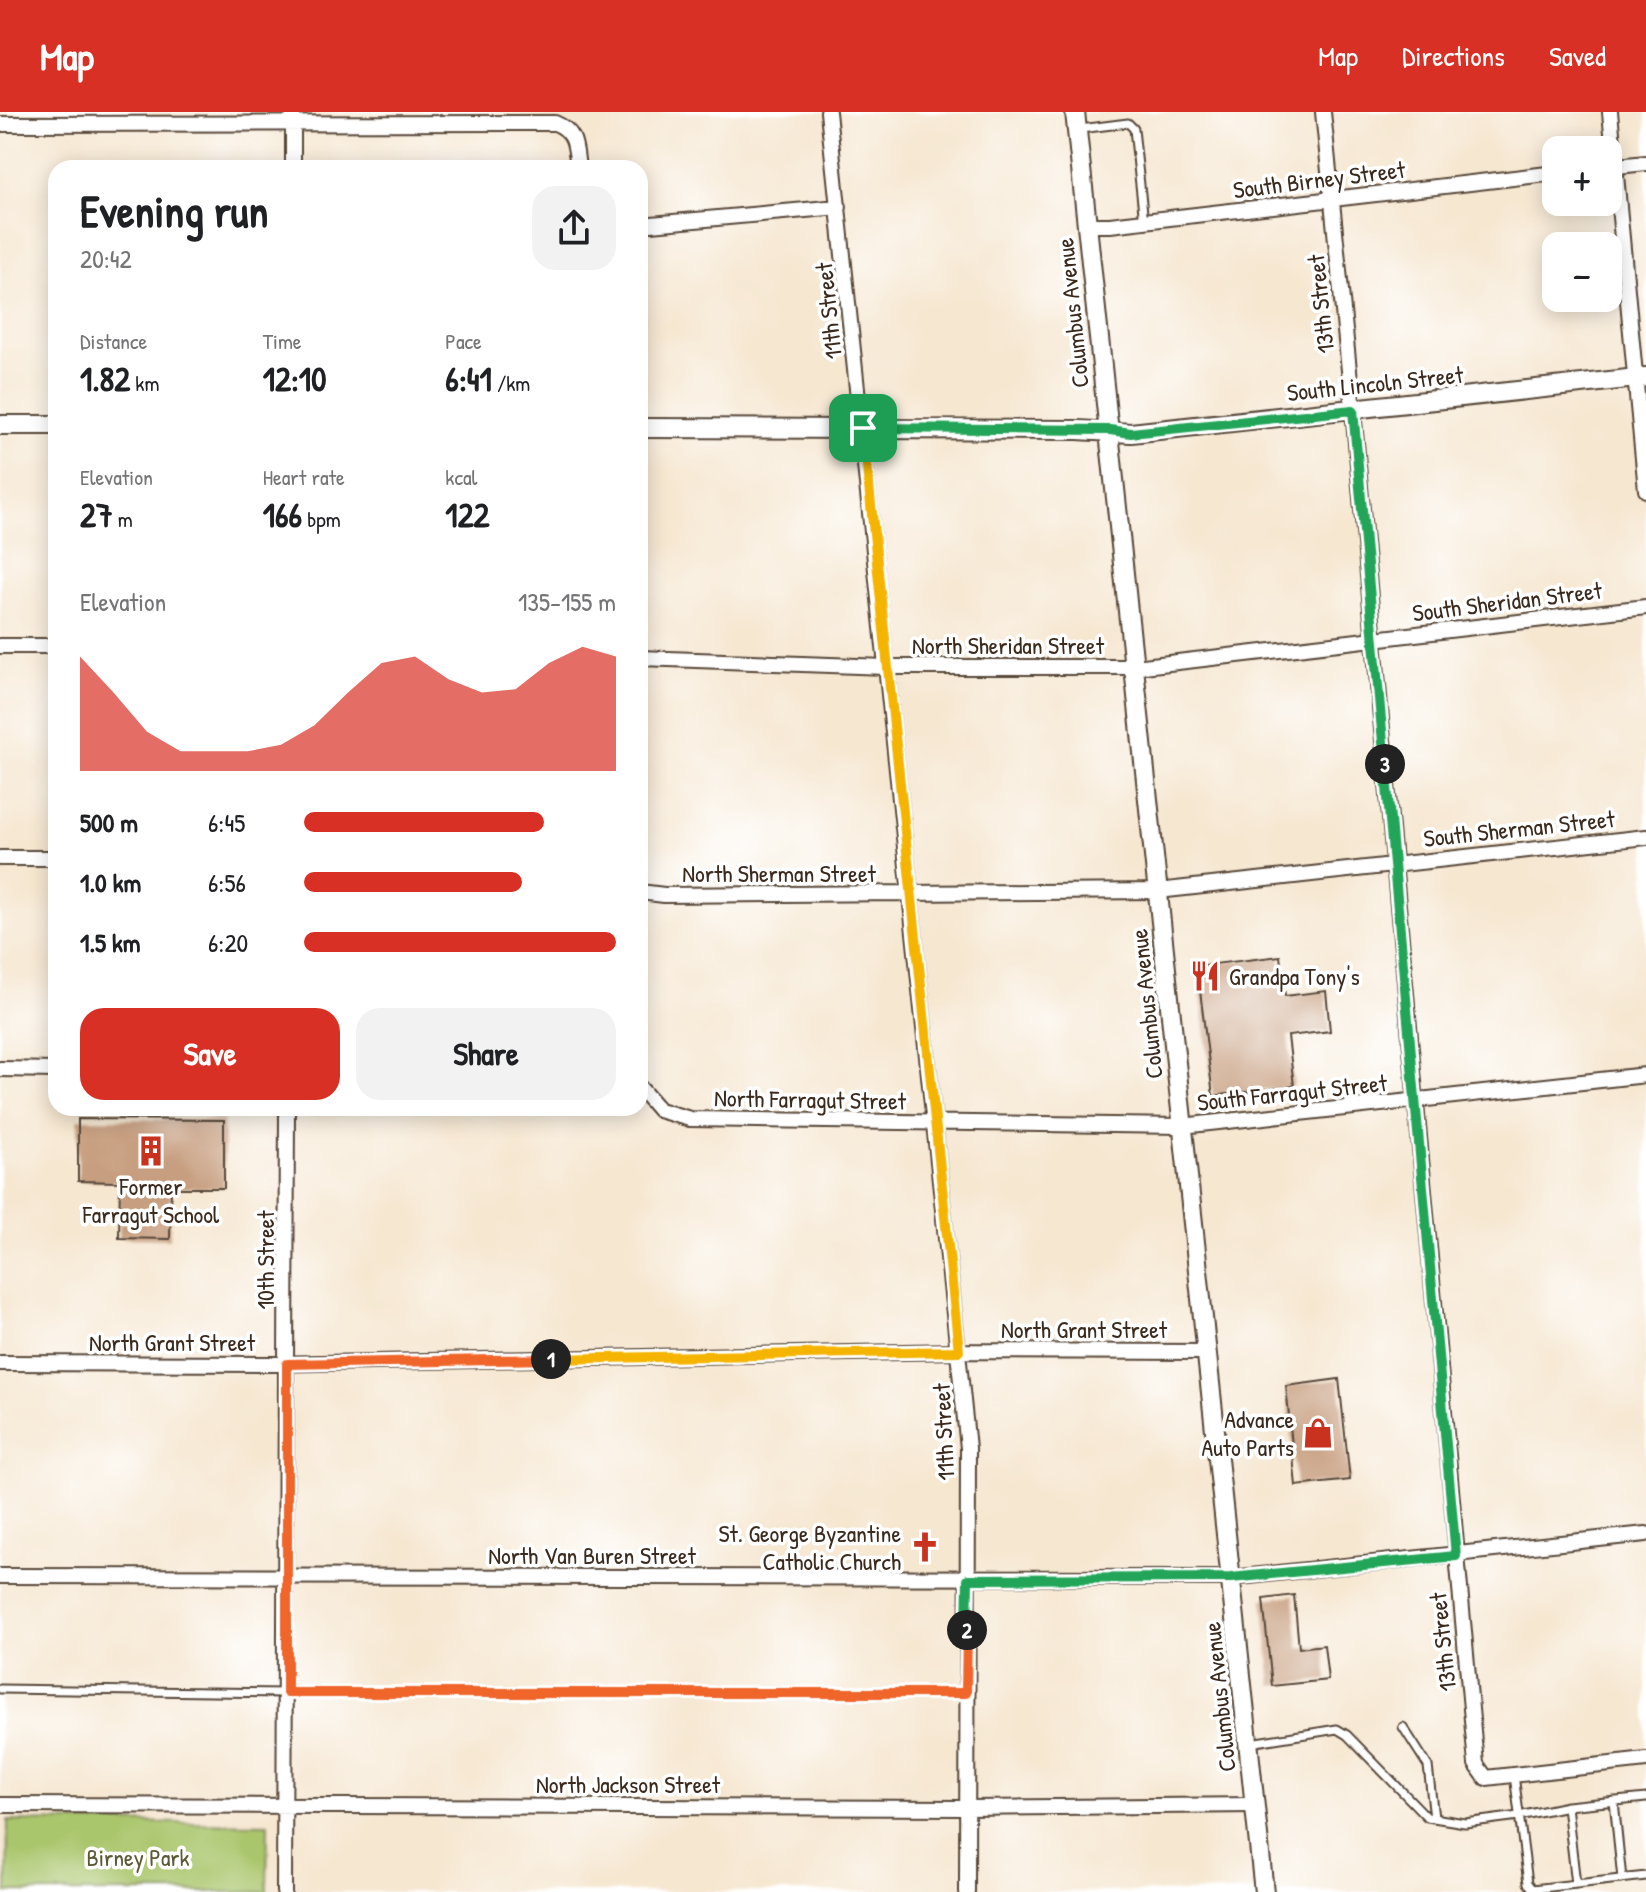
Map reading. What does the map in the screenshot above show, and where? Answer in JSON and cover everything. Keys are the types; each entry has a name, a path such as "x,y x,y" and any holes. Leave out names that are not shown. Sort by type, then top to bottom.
{"street":[{"name":"11th Street","path":"828,112 968,1448 967,1892"},
{"name":"13th Street","path":"1323,112 1476,1764 1486,1778 1514,1774"},
{"path":"1610,112 1611,136"},
{"path":"293,119 293,160"},
{"path":"0,124 293,119 555,123 570,130 574,136 577,160"},
{"name":"Columbus Avenue","path":"1076,120 1264,1892"},
{"path":"1622,166 1646,163"},
{"name":"South Birney Street","path":"1087,225 1144,222 1542,175"},
{"path":"648,224 839,207"},
{"path":"1619,216 1641,378 1646,490"},
{"name":"South Lincoln Street","path":"648,428 1110,430 1131,433 1641,378"},
{"path":"0,425 48,425"},
{"name":"South Sheridan Street","path":"1135,667 1646,607"},
{"path":"0,646 48,646"},
{"name":"North Sheridan Street","path":"648,658 886,667 1135,667"},
{"name":"South Sherman Street","path":"1158,891 1646,837"},
{"path":"0,858 48,858"},
{"name":"North Sherman Street","path":"648,893 1158,891"},
{"path":"0,1069 48,1070"},
{"name":"South Farragut Street","path":"1182,1126 1646,1075"},
{"name":"North Farragut Street","path":"648,1097 659,1110 690,1119 1182,1126"},
{"name":"10th Street","path":"284,1892 287,1116"},
{"name":"North Grant Street","path":"0,1363 287,1364 959,1351 1207,1352"},
{"name":"North Van Buren Street","path":"0,1576 1231,1578 1646,1534"},
{"path":"1514,1774 1646,1760"},
{"name":"North Jackson Street","path":"0,1805 967,1808 1255,1805"}],"lane":[{"path":"1076,120 1128,123 1134,129 1144,222"},
{"path":"0,1689 287,1693 966,1693"},
{"path":"1403,1727 1428,1766 1434,1818"},
{"path":"1248,1744 1337,1729 1347,1735 1427,1817 1465,1823 1567,1806 1646,1798"},
{"path":"1514,1774 1528,1883 1533,1889 1646,1876"},
{"path":"1614,1801 1622,1879"},
{"path":"1567,1806 1576,1884"}],"green space":[{"name":"Birney Park","path":"8,1821 268,1824 267,1892 7,1892"}],"building":[{"path":"1280,956 1285,996 1326,991 1330,1031 1288,1036 1294,1086 1213,1096 1197,966"},
{"name":"Former Farragut School","path":"78,1119 224,1120 224,1188 171,1188 170,1239 119,1238 120,1182 78,1181"},
{"name":"Advance Auto Parts","path":"1339,1379 1350,1480 1296,1486 1286,1386"},
{"path":"1294,1595 1299,1648 1324,1645 1328,1680 1272,1686 1263,1599"}],"place":[{"name":"Grandpa Tony's","path":"1205,976"},
{"name":"Former Farragut School","path":"151,1151"},
{"name":"Advance Auto Parts","path":"1318,1433"},
{"name":"St. George Byzantine Catholic Church","path":"925,1547"}],"route":[{"path":"1353,410 1456,1556 1231,1578 968,1579 966,1693 287,1693 287,1364 959,1351 863,428 1110,430 1131,433 1353,410"}]}
